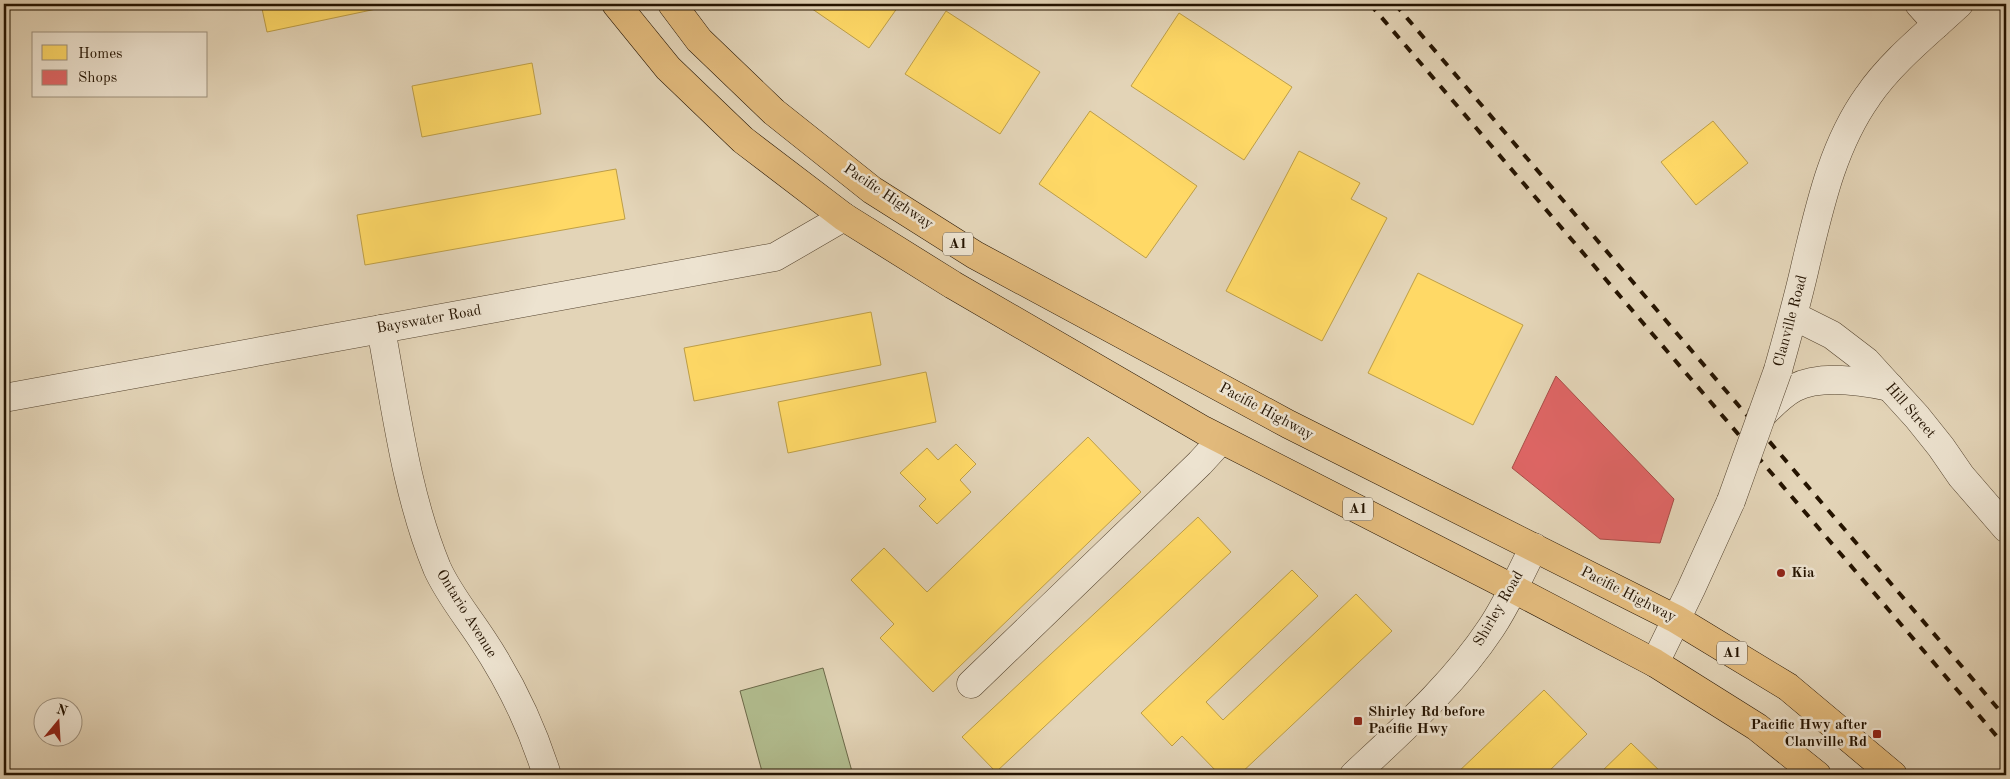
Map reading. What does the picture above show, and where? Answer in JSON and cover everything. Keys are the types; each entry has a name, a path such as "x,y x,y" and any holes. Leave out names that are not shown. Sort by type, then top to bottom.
{"highway":[{"name":"A1","path":"616,4 668,68 743,140 844,217 953,285 1221,440 1655,663 1757,727 1817,775"},
{"name":"Pacific Highway","path":"672,4 699,40 774,112 872,190 975,255 1288,424 1676,619 1788,687 1893,775"}],"street":[{"path":"1919,4 1937,24"},
{"name":"Clanville Road","path":"1655,663 1731,501 1761,416 1786,379 1794,316 1818,214 1834,160 1849,125 1868,95 1894,66 1959,4"},
{"name":"Bayswater Road","path":"4,398 775,258 844,217"},
{"name":"Hill Street","path":"1794,316 1832,335 1866,361 1942,447 1961,476 2006,528"},
{"name":"Ontario Avenue","path":"381,329 410,484 420,523 438,570 507,681 529,725 547,775"},
{"path":"1786,379 1814,382 1837,380 1863,381 1890,387"},
{"path":"971,684 1200,463 1221,440"},
{"name":"Shirley Road","path":"1354,775 1432,701 1472,656 1498,617 1534,547"}],"green space":[{"path":"823,668 853,775 763,775 740,691"}],"building: Homes":[{"path":"261,4 400,4 267,32"},
{"path":"805,4 900,4 869,48"},
{"path":"946,11 1040,72 1000,134 905,74"},
{"path":"1179,13 1292,87 1244,160 1131,86"},
{"path":"532,63 541,114 422,137 412,86"},
{"path":"1090,111 1197,186 1146,258 1039,184"},
{"path":"1713,121 1748,163 1696,205 1661,162"},
{"path":"1299,151 1360,183 1351,199 1387,218 1322,341 1226,291"},
{"path":"616,169 625,219 365,265 357,215"},
{"path":"1418,273 1523,325 1473,425 1368,373"},
{"path":"871,312 881,365 694,401 684,348"},
{"path":"926,372 936,422 788,453 778,402"},
{"path":"1088,437 1141,492 933,692 880,638 894,624 851,580 884,548 927,592"},
{"path":"956,444 976,464 960,480 971,492 937,524 919,506 926,499 900,473 927,448 938,460"},
{"path":"1198,517 1231,552 996,772 962,737"},
{"path":"1292,570 1318,596 1206,702 1223,720 1356,594 1392,631 1239,775 1220,775 1182,736 1172,746 1141,713"},
{"path":"1544,690 1587,734 1545,775 1455,775"},
{"path":"1631,743 1664,775 1598,775"}],"building: Shops":[{"path":"1556,376 1674,499 1660,543 1600,539 1512,468"}],"railway":[{"path":"1370,4 2006,747"},
{"path":"1395,4 2006,718"}],"place":[{"name":"Kia","path":"1781,573"},
{"name":"Shirley Rd before Pacific Hwy","path":"1358,721"},
{"name":"Pacific Hwy after Clanville Rd","path":"1877,734"}]}
